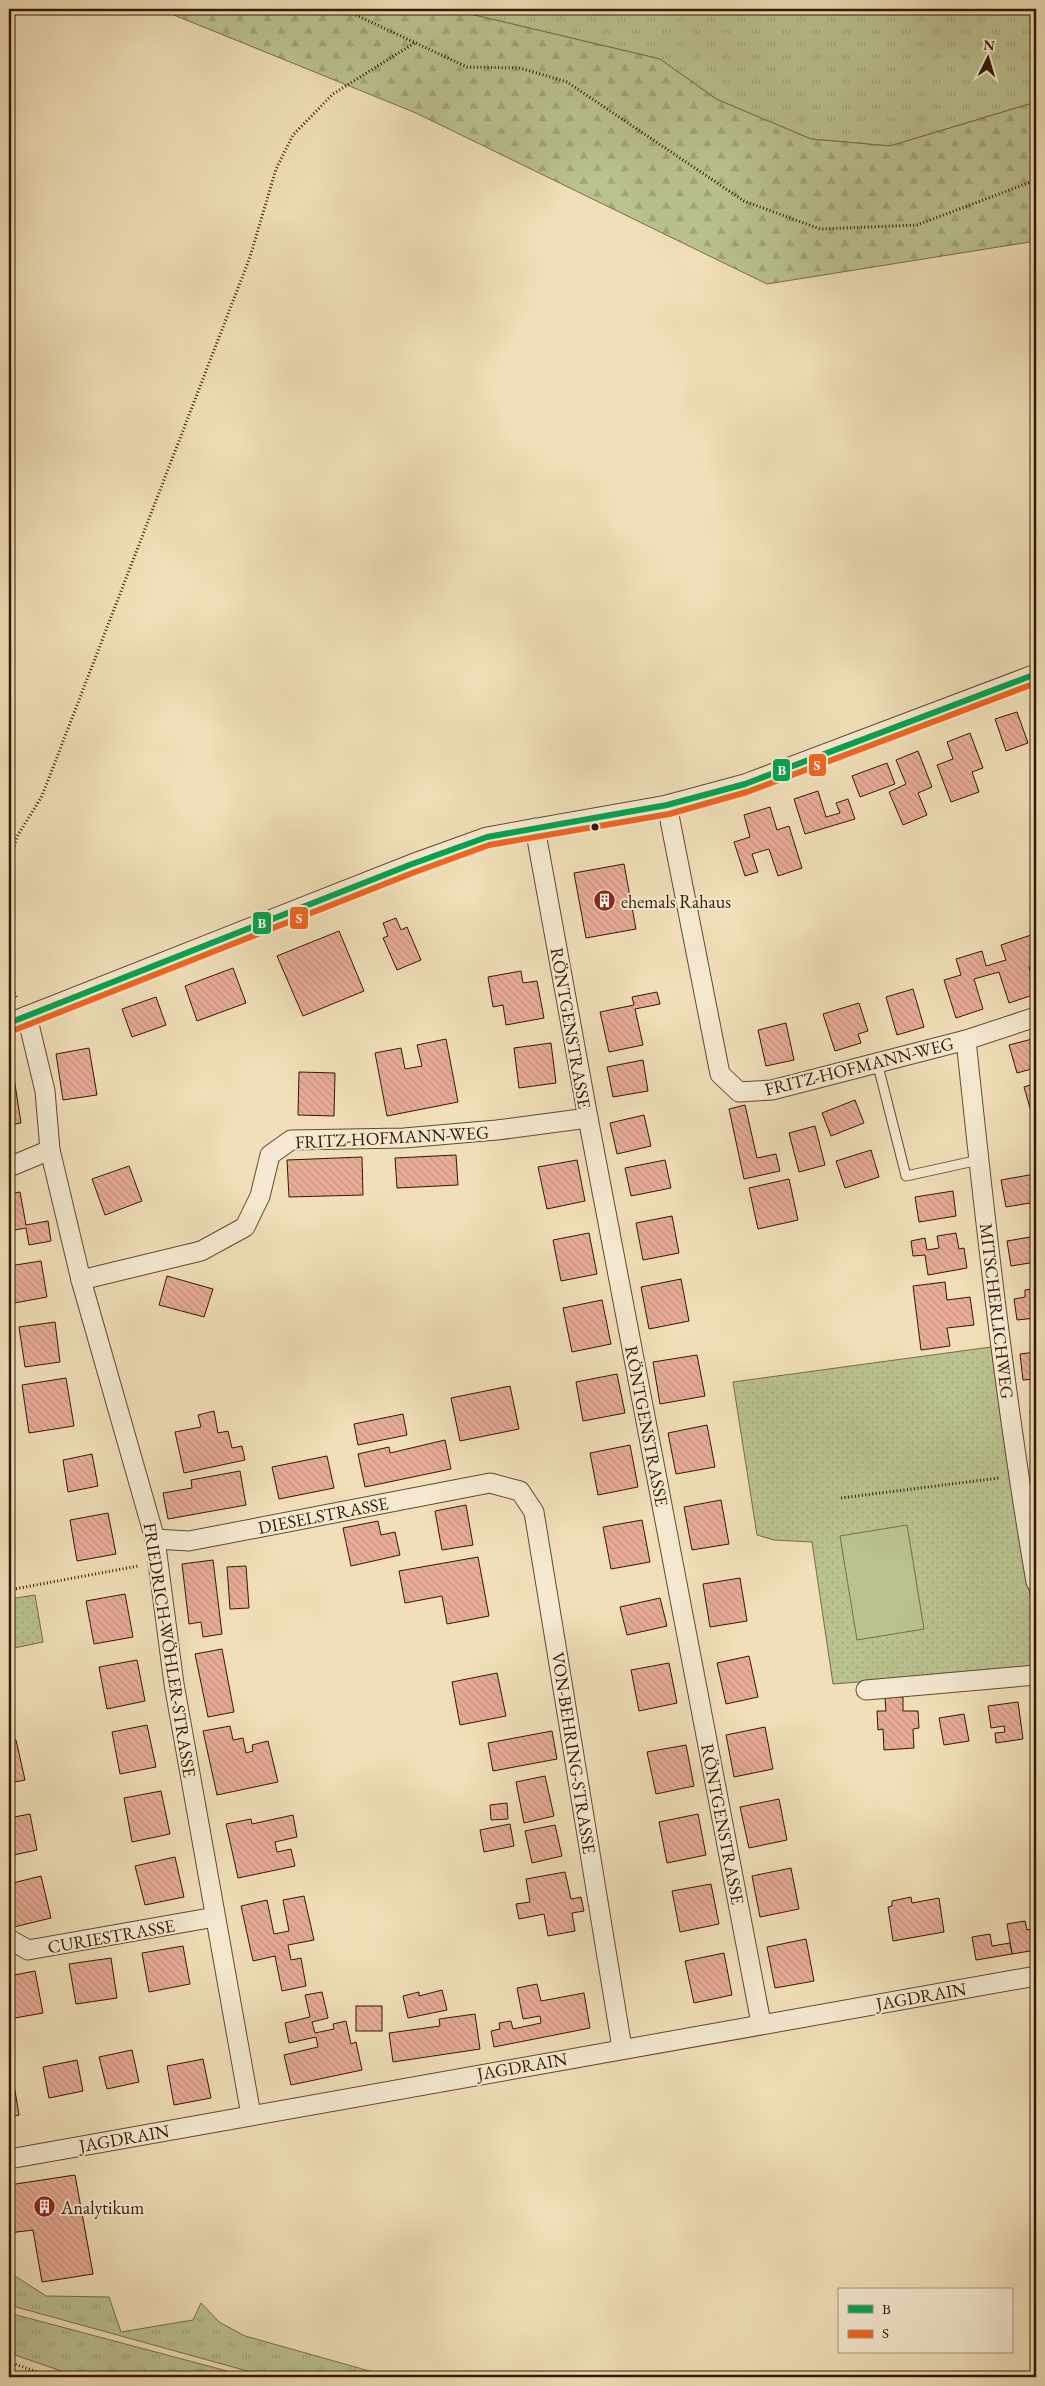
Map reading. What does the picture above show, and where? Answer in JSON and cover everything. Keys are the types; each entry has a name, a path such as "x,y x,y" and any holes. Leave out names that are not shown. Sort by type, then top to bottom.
{"street":[{"path":"9,1023 412,864 487,837 667,805 745,784 1036,674"},
{"name":"FRITZ-HOFMANN-WEG","path":"667,805 720,1074 739,1092 772,1090 966,1040 1036,1017"},
{"name":"RÖNTGENSTRASSE","path":"535,828 588,1118 761,2023"},
{"name":"FRIEDRICH-WÖHLER-STRASSE","path":"27,1016 45,1091 50,1150 81,1280 156,1539 174,1684 251,2115"},
{"name":"MITSCHERLICHWEG","path":"966,1040 1018,1476 1036,1582"},
{"name":"FRITZ-HOFMANN-WEG","path":"81,1280 201,1251 245,1227 260,1196 270,1155 291,1140 404,1138 497,1130 588,1118"},
{"path":"9,1167 50,1150"},
{"name":"DIESELSTRASSE","path":"156,1539 190,1541 490,1483"},
{"name":"VON-BEHRING-STRASSE","path":"490,1483 520,1491 534,1512 622,2048"},
{"path":"866,1690 1036,1676"},
{"name":"CURIESTRASSE","path":"9,1939 28,1950 216,1917"},
{"name":"JAGDRAIN","path":"9,2159 761,2023 1036,1976"}],"lane":[{"path":"877,1062 906,1176 979,1160"}],"path":[{"path":"343,9 467,67 520,68 567,82 744,201 820,229 917,225 1036,180"},
{"path":"9,859 18,835 46,787 246,266 276,169 288,144 293,135 333,94 357,77 416,42"},
{"path":"841,1498 1018,1476"},
{"path":"9,1590 160,1562"},
{"path":"9,2362 40,2373 60,2377"}],"green space":[{"path":"159,9 468,9 466,13 660,59 716,99 811,139 890,146 1036,102 1036,241 767,284 416,113"},
{"path":"468,9 1036,9 1036,102 890,146 811,139 716,99 660,59 465,13"},
{"path":"991,1347 1036,1633 1036,1668 833,1684 812,1542 774,1540 757,1535 733,1382"},
{"path":"907,1525 924,1629 857,1640 840,1536"},
{"path":"35,1595 43,1642 9,1649 9,1599"},
{"path":"9,2272 46,2296 109,2297 121,2332 193,2320 201,2303 219,2322 245,2336 391,2377 269,2377 9,2305"},
{"path":"9,2313 246,2377 93,2377 67,2373 9,2353"}],"building":[{"path":"1017,712 1028,743 1006,751 995,719"},
{"path":"970,733 983,768 972,772 979,792 951,802 937,765 953,759 947,742"},
{"path":"918,751 932,787 918,793 927,815 903,825 889,792 906,784 896,760"},
{"path":"887,763 895,784 860,797 852,776"},
{"path":"818,791 826,817 840,813 836,803 848,799 855,819 805,834 794,799"},
{"path":"770,807 777,830 789,826 802,868 778,876 769,849 752,854 758,872 745,876 734,842 750,837 744,815"},
{"name":"ehemals Rahaus","path":"624,864 636,929 586,938 574,873"},
{"path":"396,918 401,930 407,927 421,960 397,970 383,938 388,936 383,923"},
{"path":"339,931 364,991 303,1016 277,956"},
{"path":"1031,935 1036,951 1036,964 1029,967 1036,994 1009,1003 999,972 974,979 983,1009 956,1018 944,980 961,975 956,959 982,951 986,966 1006,960 1001,945"},
{"path":"233,968 246,1003 197,1021 185,986"},
{"path":"521,971 523,983 537,981 544,1018 506,1025 503,1005 493,1007 488,977"},
{"path":"913,989 924,1027 897,1035 886,997"},
{"path":"657,992 660,1004 635,1009 643,1045 609,1052 600,1012 634,1005 632,997"},
{"path":"156,997 166,1025 132,1037 122,1009"},
{"path":"859,1003 868,1031 858,1034 861,1043 835,1051 823,1014"},
{"path":"786,1023 794,1060 766,1066 758,1030"},
{"path":"1036,1038 1036,1073 1035,1068 1017,1073 1009,1045"},
{"path":"446,1039 458,1102 387,1116 375,1053 401,1048 405,1069 422,1066 417,1045"},
{"path":"551,1043 556,1083 519,1088 514,1048"},
{"path":"89,1048 97,1095 63,1100 56,1054"},
{"path":"643,1060 648,1091 613,1097 607,1067"},
{"path":"299,1072 335,1073 334,1116 298,1115"},
{"path":"14,1078 21,1123 9,1125 9,1079"},
{"path":"1036,1083 1036,1106 1030,1108 1024,1087"},
{"path":"855,1100 864,1123 831,1136 822,1113"},
{"path":"745,1105 757,1158 776,1154 780,1171 744,1179 729,1109"},
{"path":"644,1115 651,1146 617,1154 610,1123"},
{"path":"815,1126 825,1165 799,1172 789,1133"},
{"path":"871,1150 879,1177 845,1188 836,1161"},
{"path":"456,1155 458,1185 397,1188 395,1158"},
{"path":"362,1157 363,1195 289,1197 287,1160"},
{"path":"577,1160 585,1201 547,1209 538,1167"},
{"path":"665,1160 671,1188 631,1196 625,1168"},
{"path":"129,1166 142,1201 105,1215 92,1179"},
{"path":"1035,1174 1036,1202 1006,1207 1001,1180"},
{"path":"789,1179 798,1220 758,1229 749,1188"},
{"path":"953,1191 956,1216 919,1222 915,1197"},
{"path":"20,1192 26,1225 48,1221 51,1241 29,1245 26,1228 9,1231 9,1194"},
{"path":"672,1216 679,1253 643,1260 636,1223"},
{"path":"589,1233 597,1274 561,1281 553,1240"},
{"path":"956,1233 959,1249 964,1248 967,1268 928,1275 925,1255 913,1256 911,1241 925,1238 927,1250 939,1248 937,1236"},
{"path":"1036,1236 1036,1262 1011,1266 1007,1241"},
{"path":"41,1261 47,1297 9,1304 9,1266"},
{"path":"167,1276 213,1289 204,1317 159,1305"},
{"path":"681,1279 689,1321 649,1329 641,1287"},
{"path":"945,1282 947,1300 970,1297 974,1325 947,1328 950,1346 921,1350 913,1286"},
{"path":"1036,1288 1036,1318 1017,1320 1014,1299 1025,1297 1025,1290"},
{"path":"602,1300 611,1344 572,1352 563,1308"},
{"path":"55,1322 60,1362 25,1367 19,1327"},
{"path":"1036,1352 1036,1379 1023,1380 1020,1354"},
{"path":"697,1355 705,1396 660,1404 653,1362"},
{"path":"617,1374 625,1413 583,1421 576,1382"},
{"path":"66,1378 74,1426 29,1433 22,1385"},
{"path":"510,1386 519,1429 460,1441 451,1398"},
{"path":"1036,1409 1036,1435 1033,1435 1030,1410"},
{"path":"214,1411 218,1433 228,1431 232,1448 242,1446 245,1460 184,1473 175,1432 201,1427 198,1415"},
{"path":"403,1414 407,1435 358,1445 354,1424"},
{"path":"707,1425 715,1467 676,1474 668,1433"},
{"path":"445,1440 451,1469 365,1487 358,1454 389,1447 390,1453"},
{"path":"630,1445 638,1487 598,1495 590,1453"},
{"path":"92,1454 98,1486 68,1492 63,1460"},
{"path":"327,1456 334,1488 279,1499 272,1467"},
{"path":"240,1471 246,1505 168,1519 163,1493 192,1488 191,1480"},
{"path":"721,1500 729,1544 692,1550 684,1507"},
{"path":"466,1505 473,1545 442,1550 435,1511"},
{"path":"108,1513 116,1554 77,1561 70,1520"},
{"path":"642,1520 650,1562 611,1569 603,1527"},
{"path":"378,1521 381,1535 395,1532 400,1555 351,1566 343,1528"},
{"path":"478,1557 489,1616 447,1624 442,1596 405,1603 399,1571"},
{"path":"213,1560 222,1634 203,1637 201,1622 189,1624 182,1564"},
{"path":"246,1566 249,1608 230,1609 227,1567"},
{"path":"740,1578 747,1621 710,1627 703,1584"},
{"path":"125,1594 133,1637 94,1644 86,1601"},
{"path":"660,1598 667,1626 627,1635 620,1607"},
{"path":"222,1649 234,1712 208,1717 195,1654"},
{"path":"749,1656 758,1697 726,1704 717,1663"},
{"path":"137,1660 145,1701 107,1709 99,1667"},
{"path":"669,1663 677,1703 639,1711 631,1670"},
{"path":"497,1673 506,1716 460,1725 452,1682"},
{"path":"903,1697 903,1711 918,1711 919,1728 913,1729 914,1748 884,1750 883,1729 878,1730 877,1711 886,1711 885,1698"},
{"path":"1018,1702 1023,1739 996,1743 995,1733 1005,1732 1004,1726 991,1728 988,1706"},
{"path":"964,1714 969,1741 944,1745 939,1718"},
{"path":"147,1725 156,1767 120,1774 112,1732"},
{"path":"230,1726 233,1740 243,1738 246,1753 253,1751 252,1745 268,1741 278,1782 217,1795 203,1731"},
{"path":"765,1727 773,1769 734,1777 726,1735"},
{"path":"552,1731 557,1759 493,1771 488,1743"},
{"path":"16,1740 25,1780 9,1783 9,1741"},
{"path":"686,1745 694,1786 656,1794 647,1752"},
{"path":"545,1776 554,1816 524,1823 516,1782"},
{"path":"161,1791 170,1834 132,1842 124,1798"},
{"path":"779,1799 787,1840 749,1848 740,1807"},
{"path":"507,1803 508,1819 491,1820 490,1805"},
{"path":"30,1814 37,1850 9,1856 9,1818"},
{"path":"698,1814 706,1855 667,1863 659,1822"},
{"path":"293,1815 297,1837 275,1842 277,1852 291,1849 295,1866 238,1878 226,1824 251,1819 252,1824"},
{"path":"510,1824 514,1846 484,1852 480,1830"},
{"path":"555,1825 562,1856 532,1863 525,1831"},
{"path":"175,1857 184,1897 145,1905 135,1866"},
{"path":"791,1868 799,1909 760,1917 752,1876"},
{"path":"565,1872 571,1899 581,1897 584,1911 572,1913 575,1931 548,1936 544,1914 519,1919 516,1904 530,1902 526,1879"},
{"path":"41,1876 51,1918 14,1927 9,1905 9,1884"},
{"path":"711,1884 719,1924 680,1932 672,1891"},
{"path":"304,1896 314,1940 288,1945 291,1960 301,1958 306,1986 282,1991 275,1956 253,1961 241,1906 267,1900 274,1934 289,1931 283,1900"},
{"path":"911,1897 912,1903 939,1898 944,1932 893,1941 888,1907 892,1906 892,1901"},
{"path":"1025,1921 1027,1930 1036,1928 1036,1950 1012,1954 1007,1924"},
{"path":"990,1934 992,1946 1010,1943 1012,1954 976,1960 972,1937"},
{"path":"806,1939 814,1981 775,1988 767,1947"},
{"path":"183,1946 190,1984 149,1992 142,1953"},
{"path":"724,1953 732,1995 694,2003 685,1961"},
{"path":"111,1958 117,1998 76,2004 69,1964"},
{"path":"35,1971 43,2013 9,2019 9,1976"},
{"path":"537,1984 541,2001 584,1993 590,2028 494,2047 491,2031 500,2029 499,2023 511,2021 513,2029 541,2023 540,2016 523,2019 517,1988"},
{"path":"442,1990 447,2010 408,2018 403,1996 419,1992 419,1996"},
{"path":"322,1992 328,2018 312,2022 315,2033 334,2029 333,2024 346,2021 351,2044 356,2042 362,2070 291,2085 284,2055 318,2047 316,2037 289,2043 285,2023 310,2017 305,1995"},
{"path":"356,2006 382,2006 382,2031 356,2031"},
{"path":"475,2014 480,2049 393,2062 389,2033 440,2026 439,2019"},
{"path":"132,2050 139,2082 107,2089 99,2057"},
{"path":"203,2059 211,2098 174,2105 167,2066"},
{"path":"77,2060 83,2091 49,2098 43,2067"},
{"path":"9,2067 11,2067 19,2115 9,2117"},
{"name":"Analytikum","path":"75,2175 93,2274 42,2282 33,2230 9,2233 9,2185"}],"transit line":[{"name":"B","path":"9,1023 412,864 487,837 667,805 745,784 1036,674"},
{"name":"S","path":"12,1031 415,872 489,845 669,814 747,792 1036,683"}],"place":[{"name":"ehemals Rahaus","path":"605,901"},
{"name":"Analytikum","path":"45,2207"}]}
